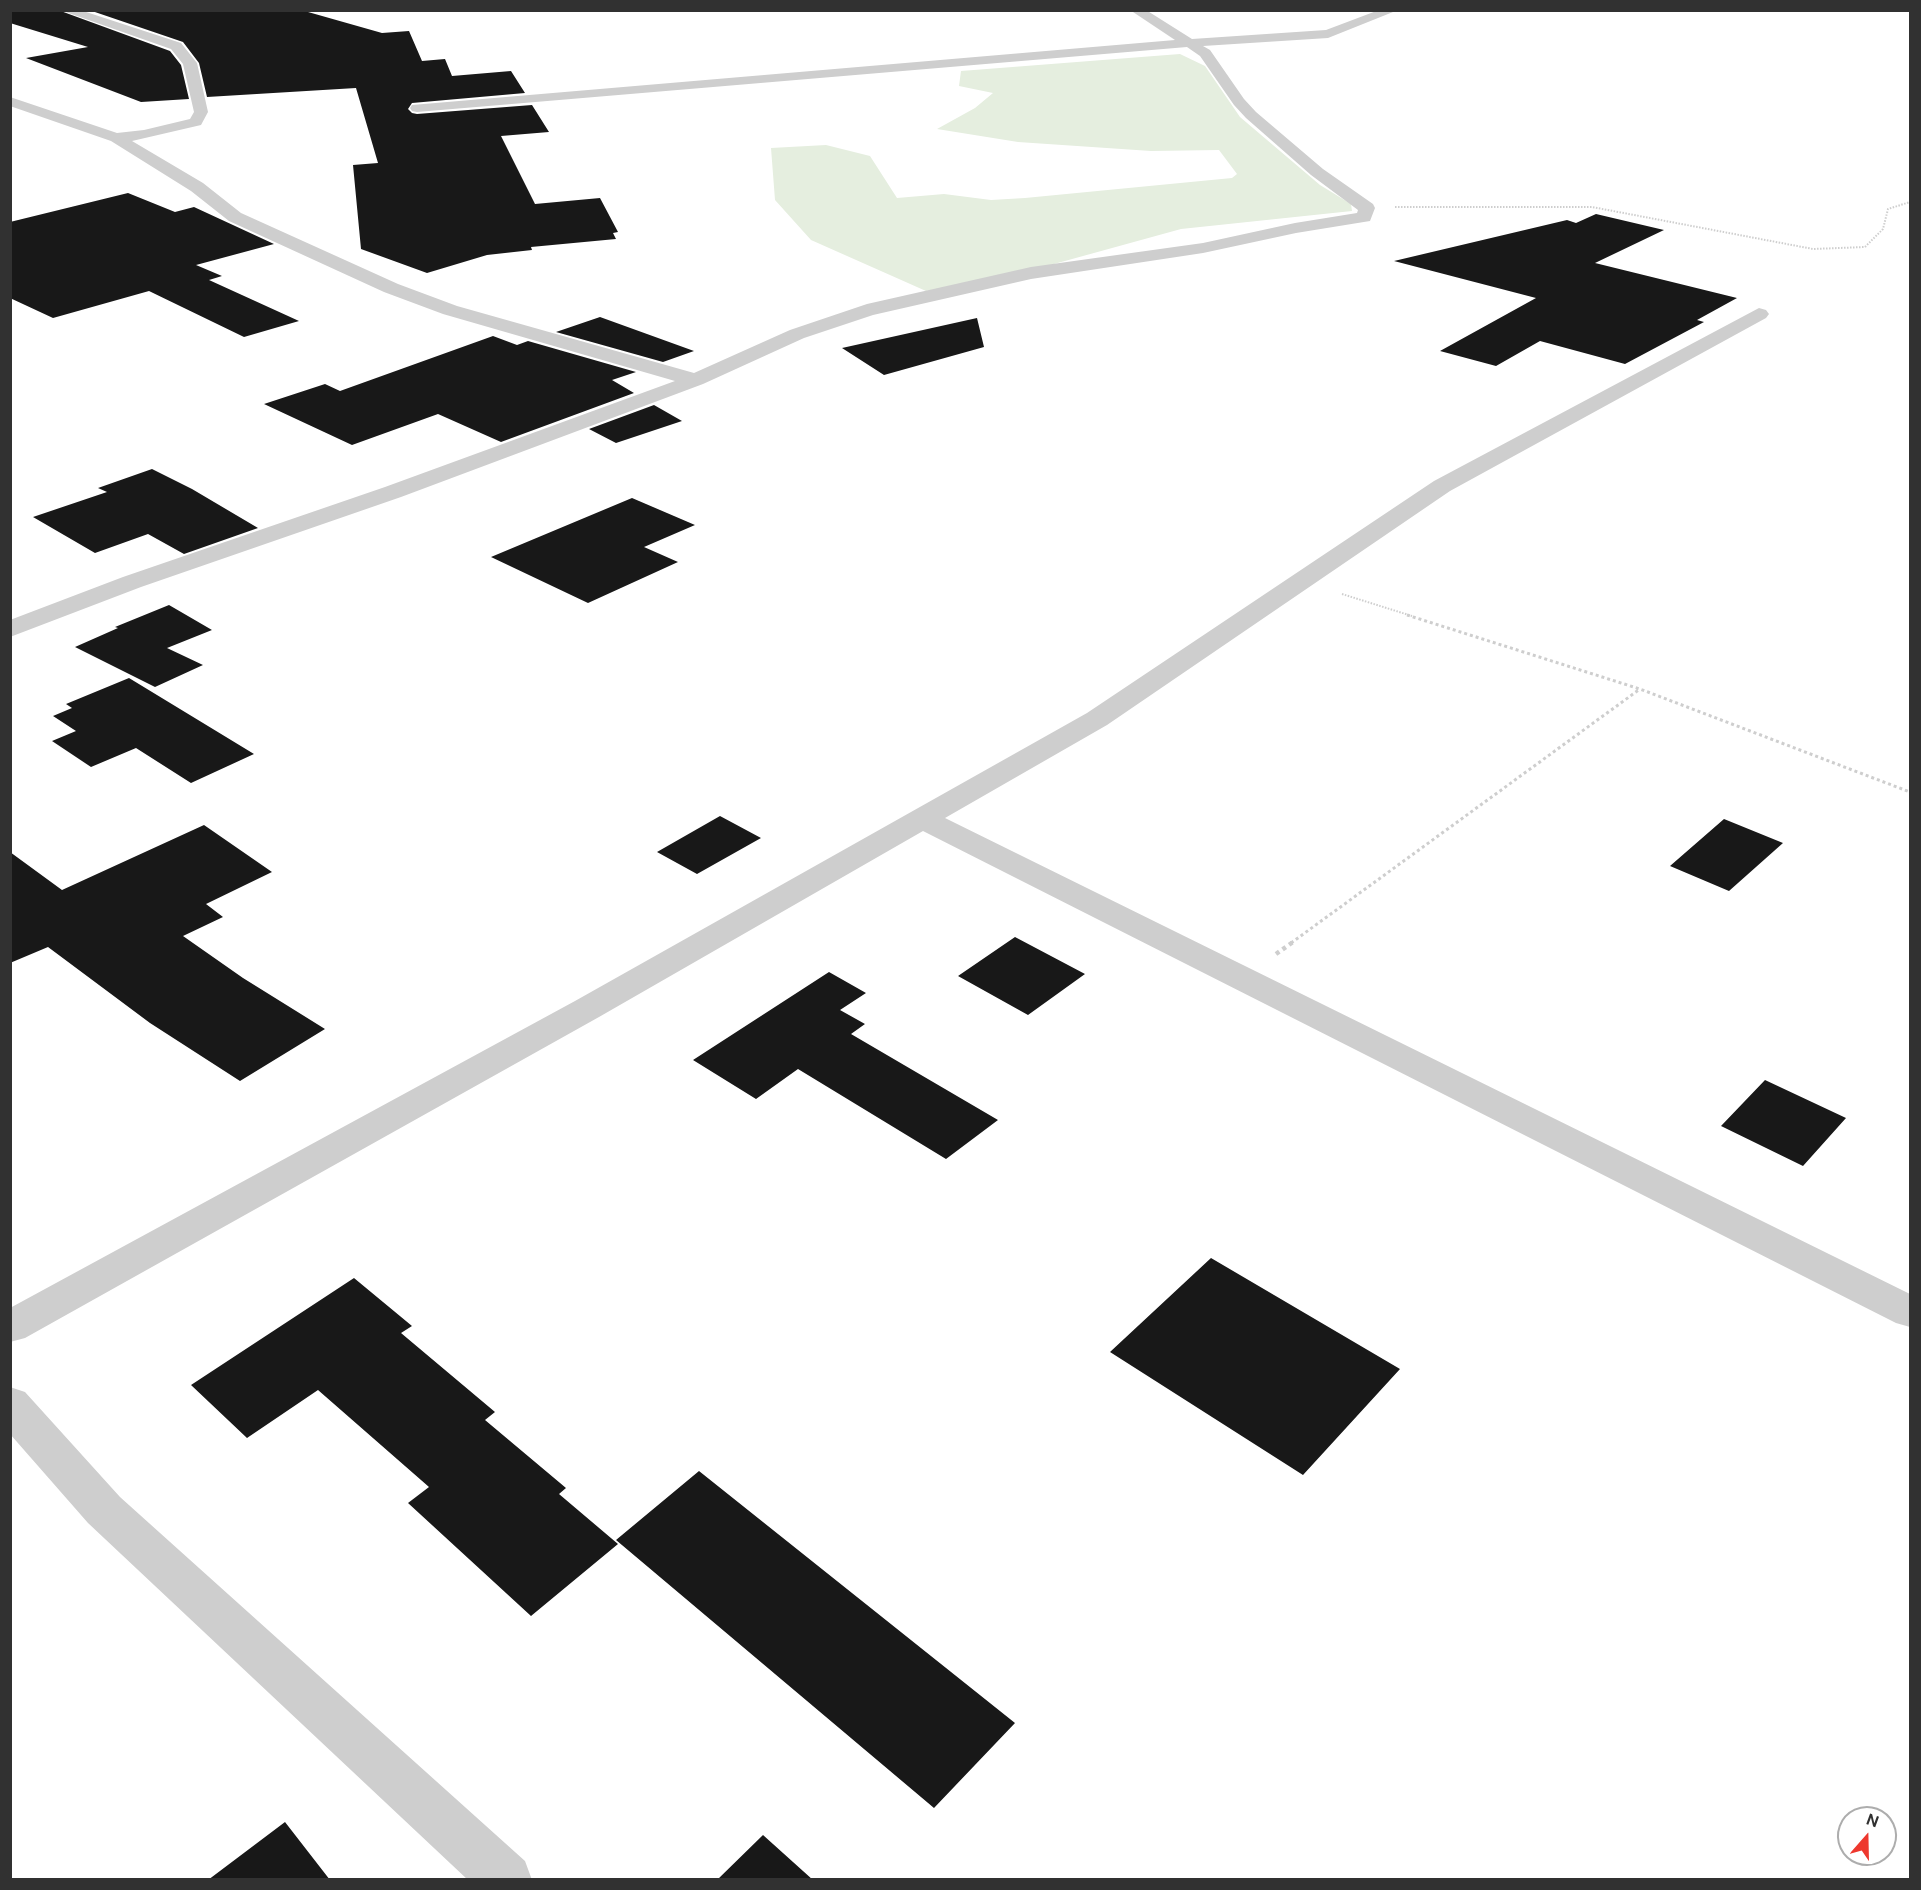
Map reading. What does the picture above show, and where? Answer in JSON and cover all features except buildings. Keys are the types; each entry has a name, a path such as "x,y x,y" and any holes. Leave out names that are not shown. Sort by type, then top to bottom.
{"street":[{"path":"66,10 176,46 190,63 201,112 196,122 144,135 116,138"},
{"path":"10,629 153,574 393,492 696,380 796,334 867,310 1031,273 1203,248 1295,228 1364,217 1367,208 1317,172 1251,115 1239,102 1205,53 1136,10"},
{"path":"417,108 1191,43 1268,40 1328,34 1392,10"},
{"path":"10,101 116,138 197,187 235,217 391,288 508,328 696,380"},
{"path":"22,124 55,117"},
{"path":"10,1327 576,1015 1097,719 1442,486 1760,314"},
{"path":"923,819 1911,1312"},
{"path":"10,1404 104,1510 506,1879"}],"path":[{"path":"1367,208 1592,207 1813,249 1865,247 1882,229 1888,209 1911,202"},
{"path":"1302,582 1640,689 1911,792"},
{"path":"1243,978 1640,689"}],"green space":[{"path":"1180,54 1205,66 1240,117 1320,185 1351,204 1352,211 1181,229 1025,272 926,291 811,240 775,200 771,148 826,145 870,156 897,198 944,194 991,200 1025,198 1232,178 1237,174 1219,150 1151,151 1018,142 937,129 975,108 993,93 959,86 961,71"}]}
